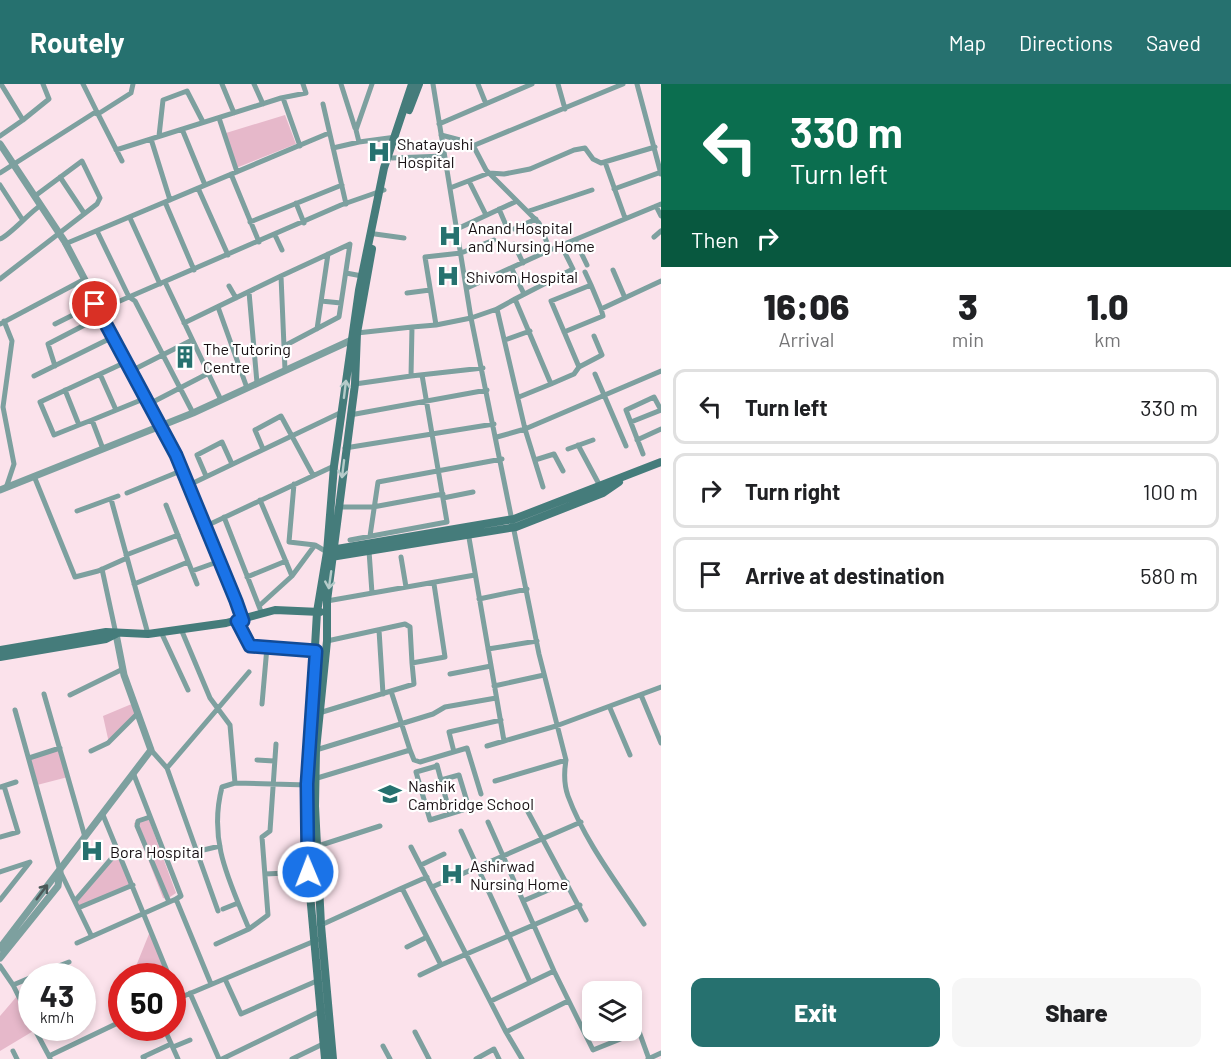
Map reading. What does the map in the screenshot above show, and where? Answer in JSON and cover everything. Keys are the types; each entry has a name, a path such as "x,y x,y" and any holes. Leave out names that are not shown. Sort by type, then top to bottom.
{"main road":[{"path":"325,1059 317,980 317,940 321,925 318,846 311,782 327,641 334,465 355,384 356,336 375,234 384,168 412,84"},
{"path":"333,1059 326,977 317,940 308,872 317,612 338,507 362,276 381,191 419,84"},
{"path":"515,523 661,462"},
{"path":"330,554 515,523 603,493 625,477"},
{"path":"330,554 369,551 468,531"},
{"path":"0,650 106,632 148,634 240,621 260,610 327,612"},
{"path":"0,657 106,639 116,634"}],"street":[{"path":"1,84 23,120"},
{"path":"0,136 49,99 43,84"},
{"path":"83,84 122,161"},
{"path":"0,173 70,127 94,113 98,114 131,93 133,84"},
{"path":"184,84 203,122"},
{"path":"222,84 234,113"},
{"path":"254,84 263,104"},
{"path":"116,150 203,122 306,93 303,84"},
{"path":"341,84 359,142"},
{"path":"356,130 372,84"},
{"path":"433,84 468,288 471,318 502,459 544,675 566,759 564,774 567,795 581,822 644,924"},
{"path":"478,84 486,105"},
{"path":"439,124 532,84"},
{"path":"558,84 565,109"},
{"path":"470,147 623,84"},
{"path":"614,189 661,173 637,84"},
{"path":"159,136 163,100 187,92"},
{"path":"283,98 300,146"},
{"path":"323,104 346,204"},
{"path":"219,118 234,173 259,242"},
{"path":"182,129 205,185"},
{"path":"66,244 329,133"},
{"path":"441,135 460,140 475,149 489,173 536,219 550,250"},
{"path":"333,148 396,137"},
{"path":"151,139 167,201 194,270"},
{"path":"0,144 66,244 126,362 162,426 206,526 250,646 316,651"},
{"path":"450,188 489,173 524,171 574,150 585,148 593,159 604,162 655,147"},
{"path":"392,158 444,156"},
{"path":"0,279 97,204 100,198 82,161 34,196"},
{"path":"604,162 625,218"},
{"path":"60,177 84,213"},
{"path":"469,181 486,215"},
{"path":"0,184 22,219"},
{"path":"250,222 342,185"},
{"path":"198,188 228,255"},
{"path":"529,211 592,190"},
{"path":"54,324 99,310 381,191"},
{"path":"457,229 517,201"},
{"path":"296,204 304,223"},
{"path":"0,239 8,235 22,219 41,205"},
{"path":"468,288 561,245 659,205 661,216"},
{"path":"499,209 511,230 536,219"},
{"path":"130,218 221,400"},
{"path":"97,231 129,297 135,302 193,413"},
{"path":"654,237 661,231"},
{"path":"375,234 404,238"},
{"path":"275,235 282,250"},
{"path":"436,325 424,257 461,253 494,240"},
{"path":"564,332 603,316 574,240"},
{"path":"184,322 350,244 339,317 286,345"},
{"path":"513,244 523,262"},
{"path":"3,489 193,413 356,336 436,325 471,318 497,309 573,269 561,245"},
{"path":"317,329 328,254"},
{"path":"512,269 524,294"},
{"path":"613,270 625,298"},
{"path":"346,273 362,276"},
{"path":"281,276 286,345 285,370"},
{"path":"3,489 14,464 2,409 12,341 2,322 83,279"},
{"path":"601,309 661,281"},
{"path":"579,367 551,301 591,285"},
{"path":"229,286 236,298"},
{"path":"407,292 430,290"},
{"path":"249,292 257,383"},
{"path":"515,299 551,384"},
{"path":"321,301 341,303"},
{"path":"218,307 248,388"},
{"path":"497,309 525,429 543,488"},
{"path":"55,366 48,344 99,310"},
{"path":"411,376 412,327"},
{"path":"505,340 530,331"},
{"path":"519,397 574,374 579,367 602,355 594,336"},
{"path":"34,375 113,337"},
{"path":"131,371 192,340"},
{"path":"126,362 40,402 54,435 117,410 148,401 207,374"},
{"path":"355,384 483,368"},
{"path":"497,437 525,429 605,397 661,371"},
{"path":"100,374 117,410"},
{"path":"595,374 626,446"},
{"path":"350,540 446,523 422,375"},
{"path":"65,390 79,425"},
{"path":"189,485 293,434 346,413 426,402 487,390"},
{"path":"631,422 661,410 653,397 627,408 631,422 643,454"},
{"path":"263,449 255,430 281,416 293,434 313,475"},
{"path":"92,420 103,449"},
{"path":"345,448 494,424"},
{"path":"638,440 661,429"},
{"path":"568,449 593,440"},
{"path":"206,477 197,455 222,442 232,464"},
{"path":"578,445 600,487"},
{"path":"535,460 554,454 563,471"},
{"path":"370,536 378,482 502,459"},
{"path":"206,526 334,465"},
{"path":"127,493 183,470"},
{"path":"34,477 75,577 102,569 178,535"},
{"path":"289,542 294,484"},
{"path":"338,507 373,507 473,492"},
{"path":"77,511 118,496"},
{"path":"111,499 148,634"},
{"path":"260,500 292,576"},
{"path":"166,505 197,584"},
{"path":"224,517 260,610 292,576 315,545"},
{"path":"468,531 504,741"},
{"path":"278,542 315,545 330,554"},
{"path":"369,551 372,593"},
{"path":"401,557 406,587"},
{"path":"192,571 220,561"},
{"path":"247,577 286,561"},
{"path":"134,584 188,562"},
{"path":"102,569 123,669 152,750 167,768 195,852 221,910 238,903"},
{"path":"327,601 475,575"},
{"path":"412,663 445,657 434,584"},
{"path":"479,598 527,589"},
{"path":"318,713 414,684 408,624 327,641"},
{"path":"181,629 210,698 230,725 235,783"},
{"path":"379,630 383,694"},
{"path":"161,632 188,690"},
{"path":"488,649 537,641"},
{"path":"262,704 267,647"},
{"path":"450,674 491,666"},
{"path":"70,695 123,669"},
{"path":"167,768 219,711 249,672"},
{"path":"494,686 544,675"},
{"path":"486,746 610,708 661,687"},
{"path":"391,691 410,750 417,761 467,748 481,794"},
{"path":"44,694 86,838"},
{"path":"641,695 661,743"},
{"path":"316,750 433,714 445,707 496,698"},
{"path":"610,708 630,755"},
{"path":"15,710 60,871 91,935"},
{"path":"91,751 108,743 138,712"},
{"path":"454,752 449,732 501,720"},
{"path":"216,944 249,929 268,915 262,837 270,831 276,744"},
{"path":"29,758 60,748"},
{"path":"0,948 152,750"},
{"path":"249,929 220,860 218,805 222,787 235,783 311,782 410,750"},
{"path":"435,757 450,814"},
{"path":"495,781 566,759"},
{"path":"257,760 274,761"},
{"path":"437,766 416,772 430,820 469,808 459,776 441,780"},
{"path":"77,943 181,896 134,775"},
{"path":"0,837 18,831 2,787 16,782"},
{"path":"527,810 580,905 586,920"},
{"path":"103,815 164,963"},
{"path":"150,817 138,821 137,826 169,902"},
{"path":"488,822 582,1030"},
{"path":"432,888 581,822"},
{"path":"318,846 380,826"},
{"path":"461,831 530,982"},
{"path":"195,852 220,846"},
{"path":"411,847 522,1059"},
{"path":"75,902 118,850"},
{"path":"421,865 444,854"},
{"path":"0,872 30,862 0,900"},
{"path":"0,958 58,886 60,871"},
{"path":"265,874 308,872"},
{"path":"321,925 427,877"},
{"path":"523,901 567,882"},
{"path":"78,908 133,885"},
{"path":"402,888 441,965"},
{"path":"176,899 211,984"},
{"path":"420,975 580,905"},
{"path":"407,947 428,937"},
{"path":"186,995 317,940"},
{"path":"0,966 18,993"},
{"path":"491,1001 554,971"},
{"path":"225,979 241,1014 326,977"},
{"path":"13,985 18,983"},
{"path":"190,993 221,1059 328,1008"},
{"path":"506,1032 568,1001"},
{"path":"41,1041 50,1058 108,1028"},
{"path":"414,1032 429,1059"},
{"path":"144,1059 143,1057 172,1045 190,1040"},
{"path":"170,1041 178,1059"},
{"path":"588,1041 592,1050 615,1041"},
{"path":"641,1041 648,1059 661,1053"},
{"path":"292,1059 324,1044"},
{"path":"383,1046 390,1059"},
{"path":"476,1059 494,1049 499,1059"},
{"path":"13,1051 17,1059"}],"shaded area":[{"path":"285,115 296,144 236,168 226,133"},
{"path":"134,703 138,713 109,743 103,716"},
{"path":"60,748 68,777 37,785 29,758"},
{"path":"148,817 176,893 167,899 163,898 134,823"},
{"path":"118,851 133,885 78,908 75,901"},
{"path":"151,929 163,963 137,963"},
{"path":"18,995 18,1040 0,1051 0,1016"}],"place":[{"name":"Shatayushi Hospital","path":"379,152"},
{"name":"Anand Hospital and Nursing Home","path":"450,236"},
{"name":"Shivom Hospital","path":"448,276"},
{"name":"The Tutoring Centre","path":"185,357"},
{"name":"Nashik Cambridge School","path":"390,794"},
{"name":"Bora Hospital","path":"92,851"},
{"name":"Ashirwad Nursing Home","path":"452,874"}],"route":[{"path":"95,304 162,426 183,470 243,621 237,621 250,646 316,651 307,784 308,872"}]}
